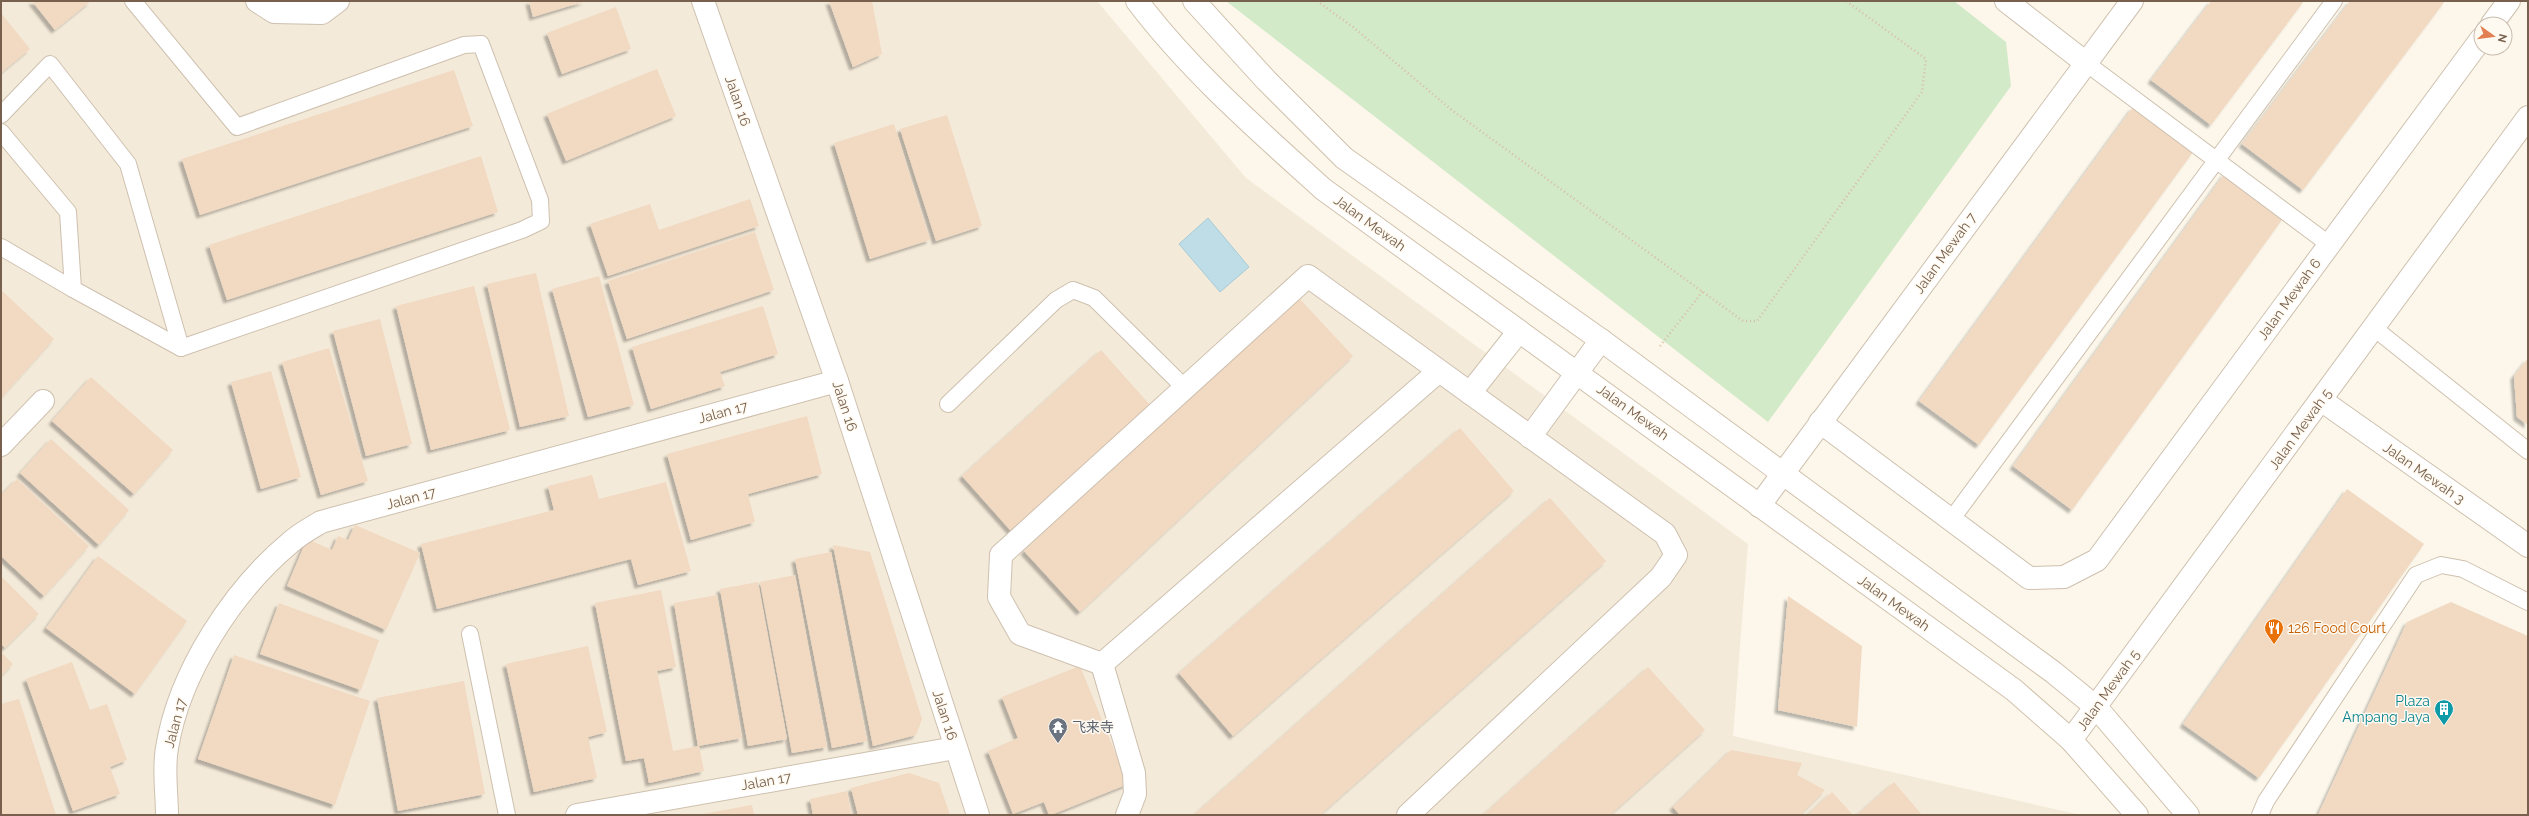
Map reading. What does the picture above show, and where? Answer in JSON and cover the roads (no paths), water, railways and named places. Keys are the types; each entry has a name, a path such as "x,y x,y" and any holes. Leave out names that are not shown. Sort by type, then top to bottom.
{"street":[{"path":"257,1 274,12 322,13 338,1"},
{"name":"Jalan 16","path":"703,1 837,381 978,815"},
{"name":"Jalan Mewah","path":"1137,1 1159,31 1237,110 1323,189 1578,372 1759,506 2014,690 2071,740 2137,815"},
{"path":"1194,1 1266,80 1344,158 1601,340 2053,672 2096,707 2188,815"},
{"path":"2006,1 2086,63"},
{"name":"Jalan Mewah 7","path":"1759,506 2132,1"},
{"path":"2498,16 2509,1"},
{"name":"Jalan Mewah 6","path":"1951,520 2029,578 2064,577 2097,560 2473,50"},
{"name":"Jalan Mewah 5","path":"2071,740 2528,117"},
{"path":"1102,664 1020,634 999,597 1001,555 1308,276 1665,534 1676,555 1661,577 1408,815"},
{"path":"1470,393 1519,331"},
{"path":"1530,437 1601,340"},
{"path":"1102,664 1439,371"},
{"name":"Jalan 17","path":"167,815 167,750 177,707 193,665 217,626 264,566 292,541 321,522 837,381"},
{"name":"Jalan Mewah 3","path":"2320,400 2528,546"},
{"path":"1,445 43,401"},
{"path":"1820,422 1951,520"},
{"path":"1102,664 1134,774 1135,794 1127,815"},
{"name":"Jalan 17","path":"577,815 956,748"}],"lane":[{"path":"1,247 73,289 181,348 522,230 541,221 540,200 481,44 464,45 237,127 133,1"},
{"path":"1951,520 2334,1"},
{"path":"2086,63 2330,244"},
{"path":"1,114 50,64 128,164 181,348"},
{"path":"1,132 68,212 73,289"},
{"path":"948,404 1056,300 1073,290 1094,298 1185,388"},
{"path":"2374,328 2528,451"},
{"path":"2260,815 2266,801 2416,575 2441,565 2463,569 2528,602"},
{"path":"470,634 507,815"}],"water":[{"path":"1208,218 1249,267 1220,292 1179,244"}],"place":[{"name":"126 Food Court","path":"2274,645"},
{"name":"Plaza Ampang Jaya","path":"2444,726"},
{"name":"飞来寺","path":"1058,744"}]}
